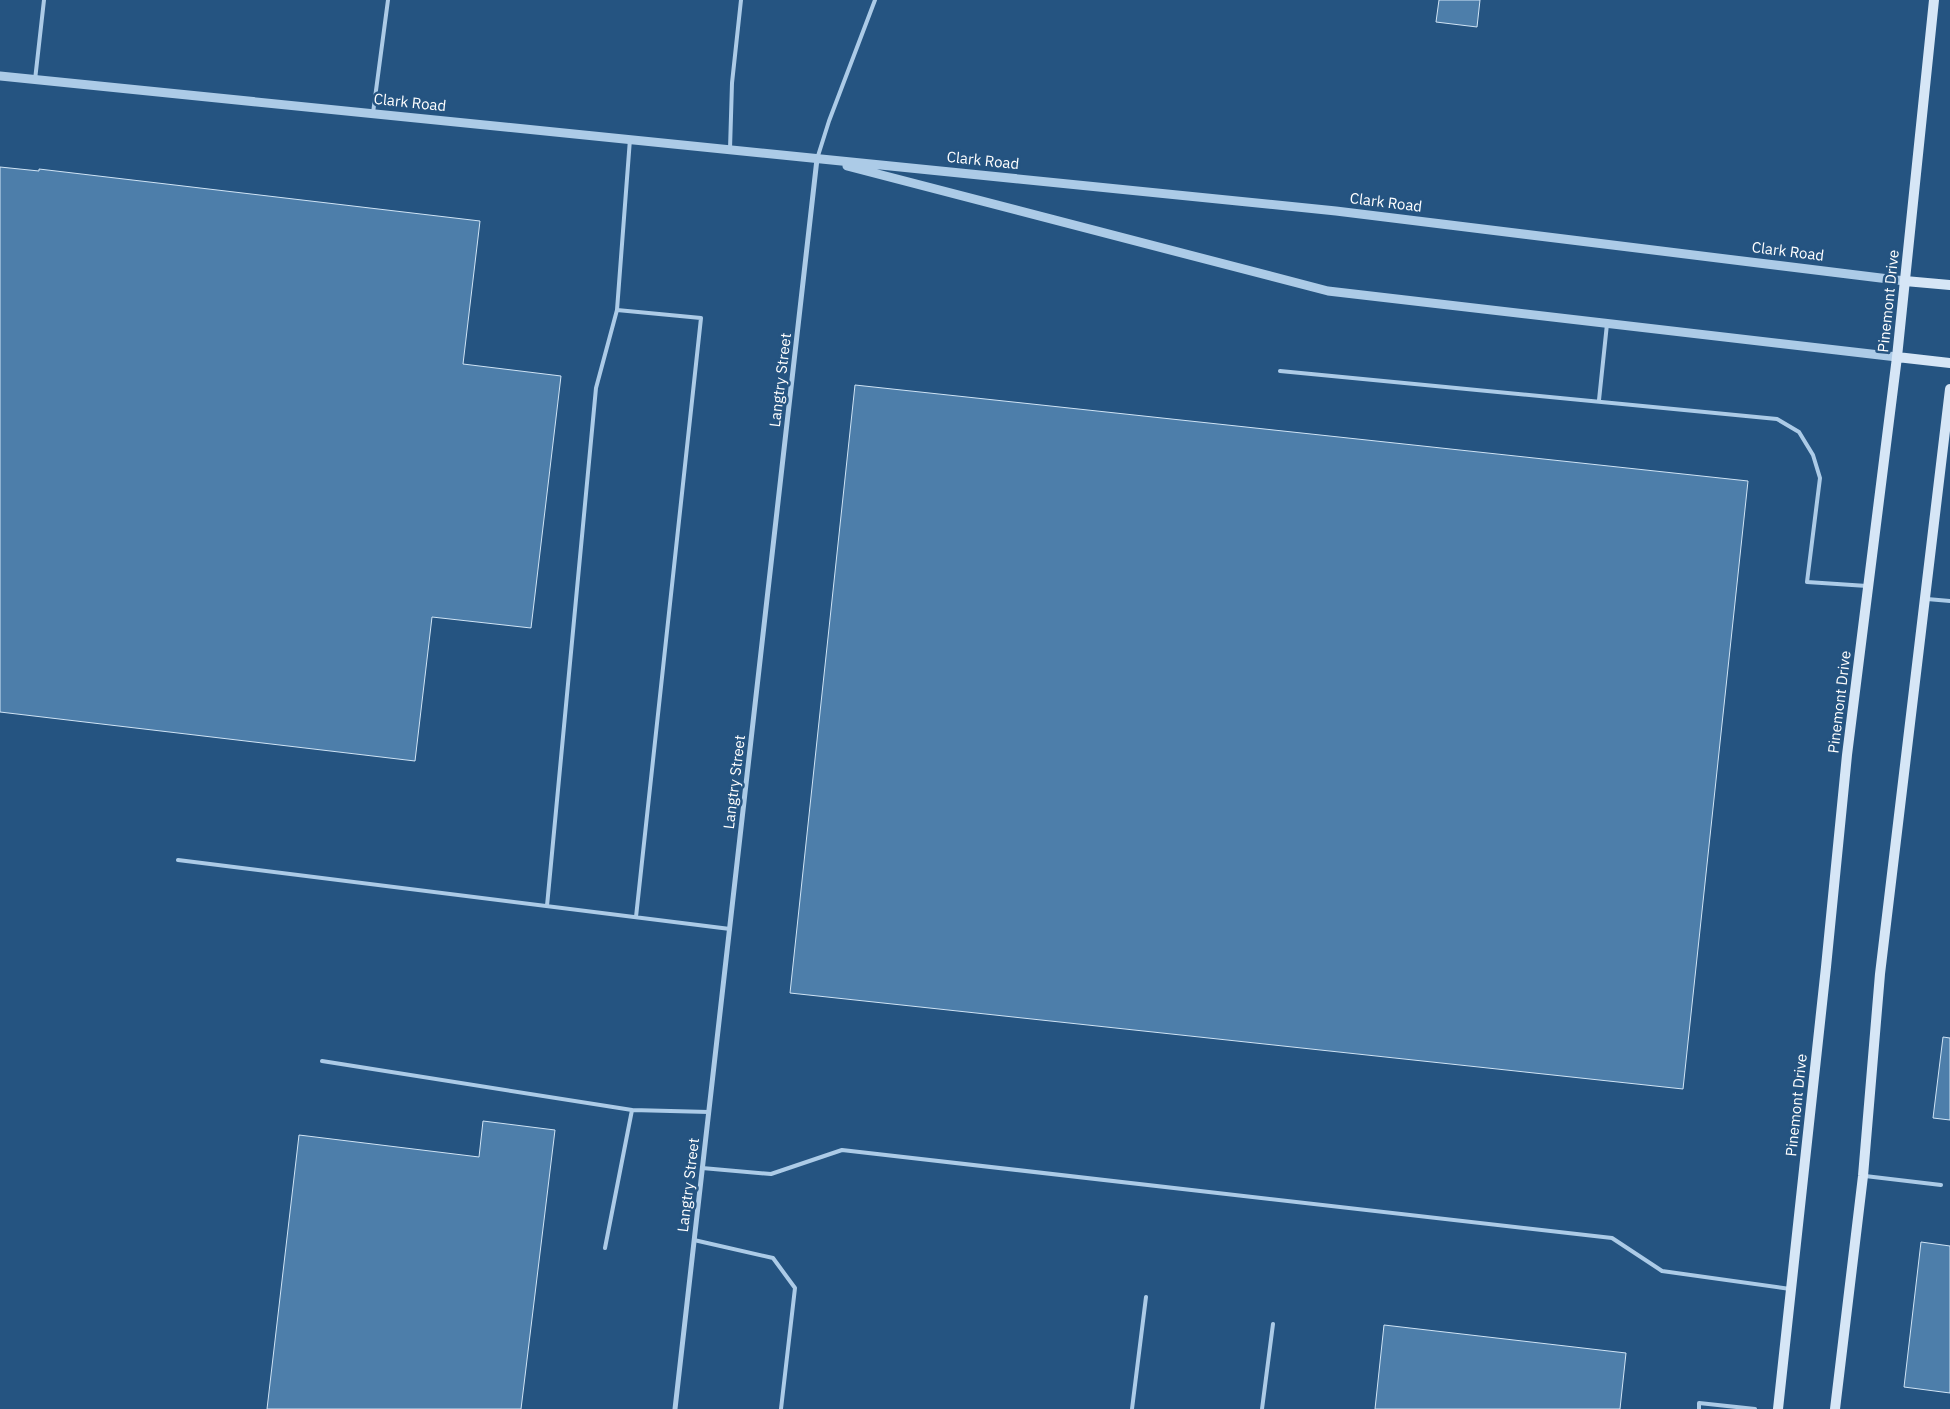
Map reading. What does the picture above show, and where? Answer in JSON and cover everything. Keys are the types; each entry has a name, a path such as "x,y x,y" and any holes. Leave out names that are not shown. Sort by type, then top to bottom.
{"main road":[{"name":"Pinemont Drive","path":"1778,1409 1847,755 1898,357 1934,0"},
{"name":"Clark Road","path":"1905,281 1950,285"},
{"path":"1898,357 1950,363"},
{"path":"1835,1409 1863,1176 1880,974 1950,389"}],"street":[{"name":"Clark Road","path":"0,76 1336,212 1905,281"},
{"name":"Clark Road","path":"818,159 1328,291 1898,357"},
{"name":"Langtry Street","path":"674,1409 818,159"}],"lane":[{"path":"35,80 44,0"},
{"path":"373,113 388,0"},
{"path":"730,149 732,83 741,0"},
{"path":"818,159 829,120 875,0"},
{"path":"547,906 596,388 617,310 630,139"},
{"path":"617,310 702,318 636,917"},
{"path":"1599,400 1607,324"},
{"path":"1280,371 1752,414 1777,418 1799,432 1813,456 1820,478 1807,582 1869,587"},
{"path":"1925,598 1950,601"},
{"path":"178,860 730,929"},
{"path":"322,1061 632,1110 709,1112"},
{"path":"605,1248 632,1110"},
{"path":"702,1168 771,1174 842,1150 1612,1238 1662,1271 1791,1289"},
{"path":"1863,1176 1941,1185"},
{"path":"694,1240 773,1258 795,1288 781,1409"},
{"path":"1132,1409 1146,1297"},
{"path":"1262,1409 1273,1324"},
{"path":"1699,1409 1699,1403 1755,1409"}],"building":[{"path":"1439,0 1480,0 1477,27 1436,22"},
{"path":"0,167 39,171 39,169 480,221 463,364 561,376 531,628 432,617 415,761 0,712"},
{"path":"855,385 1748,481 1683,1089 790,993"},
{"path":"1943,1037 1950,1038 1950,1120 1933,1118"},
{"path":"483,1121 555,1130 521,1409 267,1409 299,1135 479,1157"},
{"path":"1921,1242 1950,1246 1950,1393 1904,1387"},
{"path":"1384,1325 1626,1353 1620,1409 1375,1409"}]}
